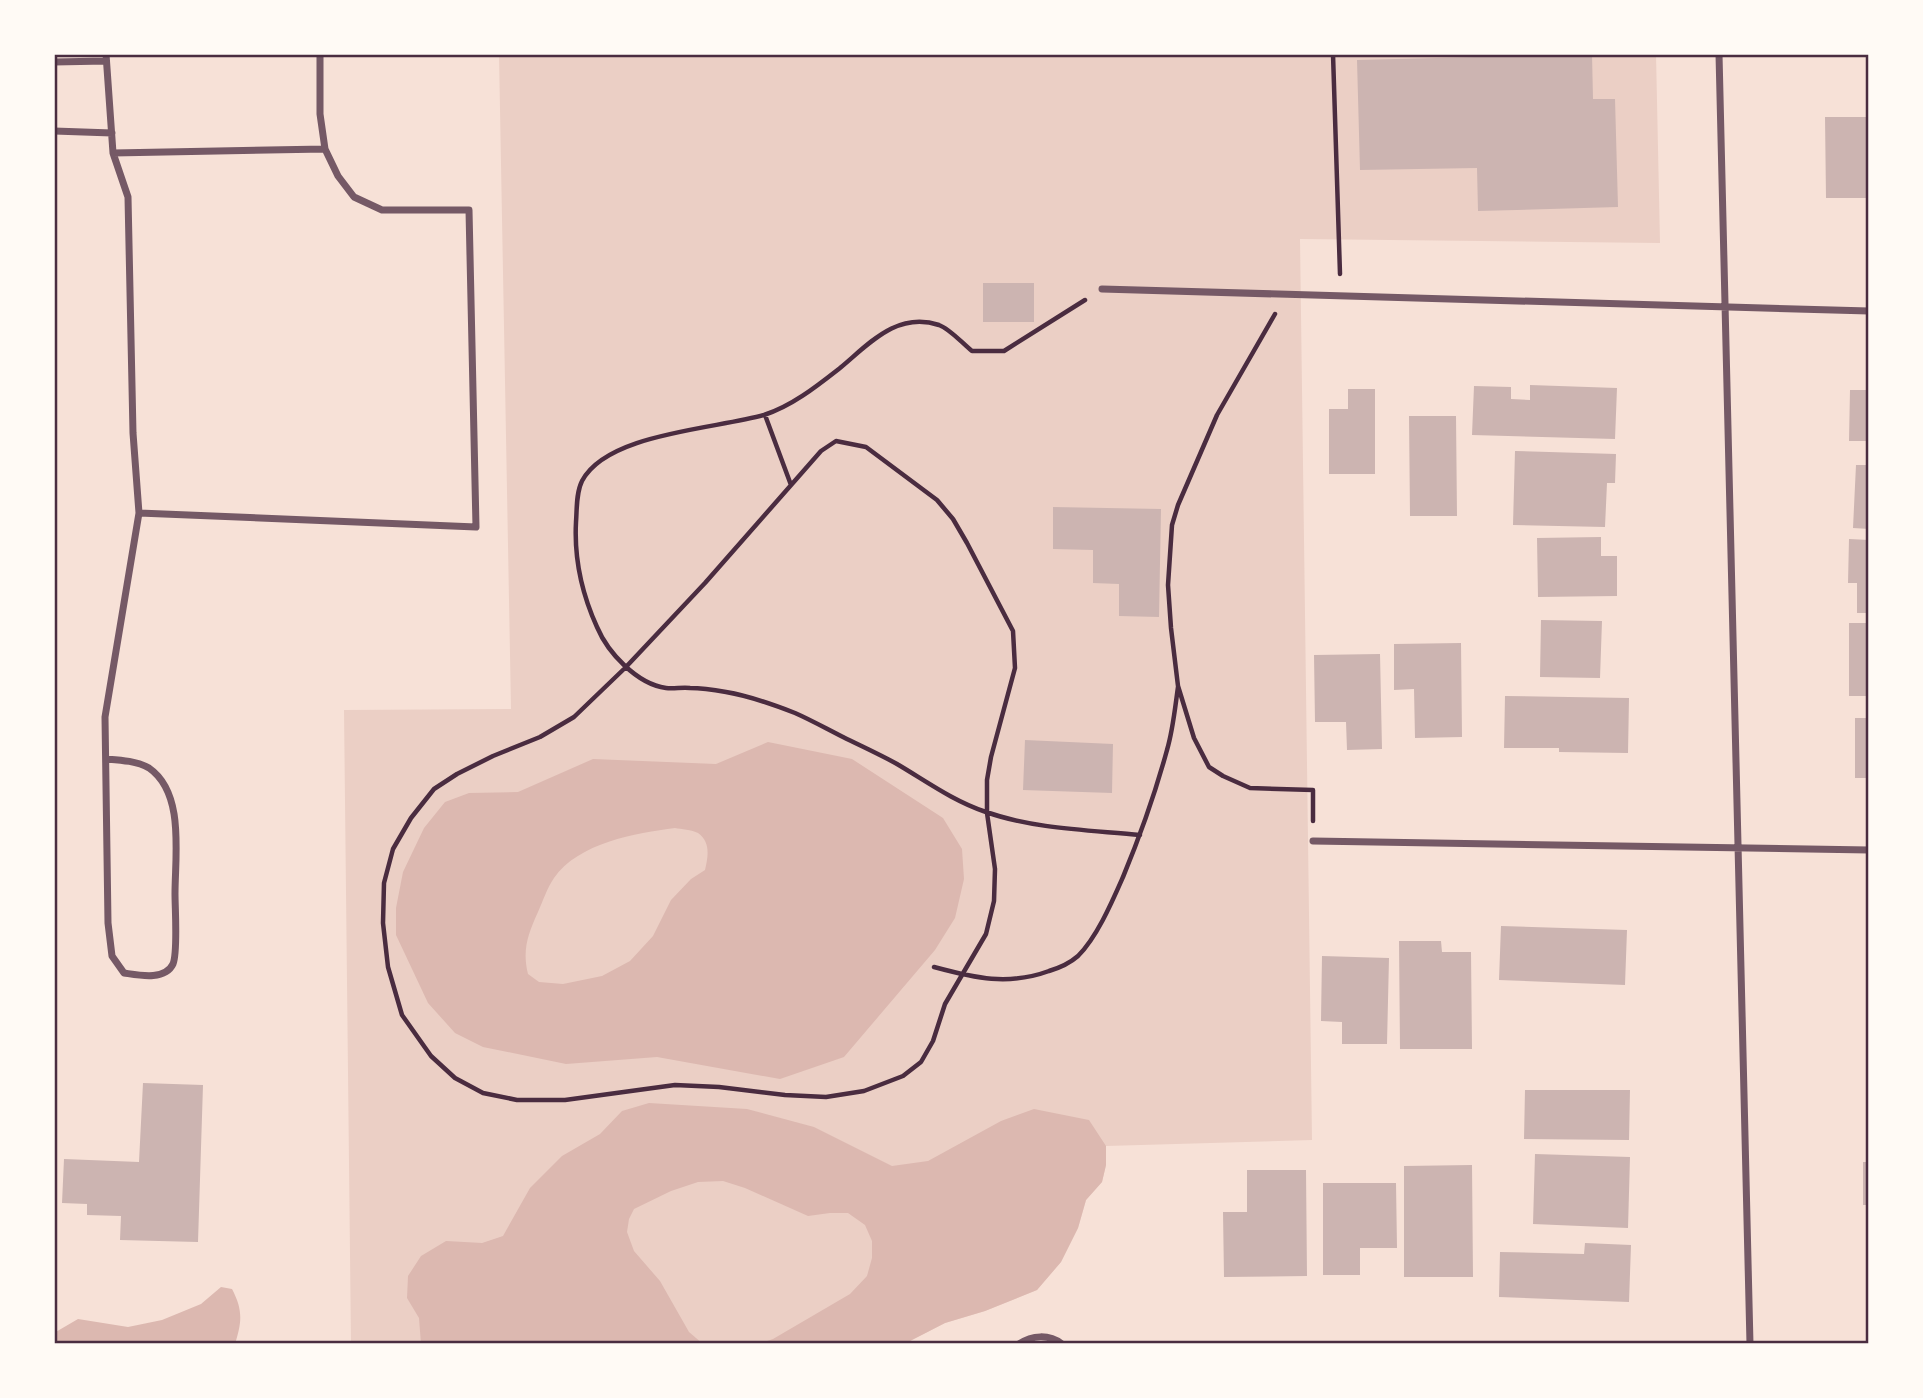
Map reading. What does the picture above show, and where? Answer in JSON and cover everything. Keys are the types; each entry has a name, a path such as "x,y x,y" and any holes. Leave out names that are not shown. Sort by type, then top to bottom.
{"street":[{"path":"139,513 476,527 469,210 382,210 354,197 338,176 325,149 320,114 320,54"},
{"path":"1719,54 1750,1344"},
{"path":"54,62 106,57 114,153 128,197 133,433 139,513 105,717 108,923 112,956 124,973 145,976 163,974 173,964 175,943 175,818 171,796 148,767 107,759"},
{"path":"54,131 112,133"},
{"path":"114,153 325,149"},
{"path":"1102,289 1869,311"},
{"path":"1313,841 1869,850"},
{"path":"1019,1344 1026,1339 1042,1336 1056,1339 1062,1344"}],"path":[{"path":"1333,54 1341,296"},
{"path":"1102,289 1004,351 972,351 941,326 917,322 899,325 873,338 801,397 765,415 640,442 615,451 594,466 582,482 577,503 575,535 578,570 598,631 625,668 646,682 665,688 693,687 726,692 754,698 798,714 894,762 950,797 987,813 1031,823 1140,835"},
{"path":"1286,295 1217,415 1178,505 1172,525 1168,585 1178,686 1194,738 1209,767 1250,788 1313,790 1313,841"},
{"path":"765,415 791,485"},
{"path":"836,441 866,447 937,500 953,519 1013,631 1015,668 987,780 987,813 995,869 994,901 986,934 945,1004 933,1041 921,1062 903,1076 864,1091 826,1097 675,1085 565,1100 517,1100 483,1093 455,1078 431,1056 402,1015 388,967 383,923 384,883 393,849 411,818 434,789 457,774 540,737 574,717 625,668 705,583 821,451 836,441"},
{"path":"934,967 987,980 1011,980 1033,977 1058,968 1077,956 1110,907 1140,835 1168,748 1178,686"}],"shaded area":[{"path":"499,54 1656,54 1660,243 1300,239 1312,1140 1106,1146 1102,1182 1086,1200 1078,1228 1061,1262 1037,1290 985,1311 945,1323 909,1344 351,1344 344,710 511,709"},
{"path":"768,742 852,759 943,818 962,849 964,879 955,918 935,950 844,1057 780,1079 657,1057 566,1064 483,1047 455,1033 428,1003 396,935 396,908 403,872 424,828 445,802 469,793 518,792 593,759 716,764","holes":["675,828 698,833 705,841 708,855 705,870 691,879 671,900 653,936 630,961 602,976 563,984 539,982 528,974 526,950 529,935 549,886 564,866 578,856 609,842"]},
{"path":"649,1103 747,1109 814,1127 892,1166 928,1161 1001,1121 1034,1109 1089,1120 1106,1146 1106,1165 1102,1182 1086,1200 1078,1228 1061,1262 1037,1290 985,1311 945,1323 909,1344 758,1344 773,1339 850,1294 867,1276 872,1258 872,1241 865,1225 848,1213 808,1216 723,1181 698,1182 671,1191 634,1209 627,1232 634,1251 660,1281 689,1332 703,1344 421,1344 419,1318 407,1298 408,1276 421,1256 446,1241 482,1243 503,1236 530,1188 562,1156 600,1134 622,1111"},
{"path":"221,1287 232,1289 240,1310 235,1344 54,1344 54,1333 78,1319 128,1327 162,1320 201,1304"}],"building":[{"path":"1476,54 1592,54 1593,99 1615,99 1618,207 1478,211 1477,168 1360,170 1357,60 1476,57"},
{"path":"1825,117 1869,117 1869,198 1826,198"},
{"path":"983,283 1034,283 1034,322 983,322"},
{"path":"1530,385 1617,388 1615,439 1472,435 1474,386 1511,387 1511,399 1530,400"},
{"path":"1348,389 1375,389 1375,474 1329,474 1329,409 1348,409"},
{"path":"1850,390 1869,390 1869,441 1849,441"},
{"path":"1409,416 1456,416 1457,516 1410,516"},
{"path":"1515,451 1616,454 1615,483 1607,483 1605,527 1513,525"},
{"path":"1856,465 1869,465 1869,529 1853,528"},
{"path":"1053,507 1161,509 1159,617 1119,616 1119,584 1093,583 1093,550 1053,549"},
{"path":"1601,537 1601,556 1617,556 1617,596 1538,597 1537,538"},
{"path":"1849,539 1869,540 1869,613 1857,613 1857,583 1848,583"},
{"path":"1541,620 1602,621 1600,678 1540,677"},
{"path":"1849,623 1869,623 1869,696 1849,696"},
{"path":"1461,643 1462,737 1415,738 1414,689 1394,690 1394,644"},
{"path":"1380,654 1382,749 1347,750 1346,722 1315,722 1314,655"},
{"path":"1505,696 1629,698 1628,753 1559,752 1559,748 1504,748"},
{"path":"1855,718 1869,718 1869,778 1855,778"},
{"path":"1025,740 1113,744 1112,793 1023,790"},
{"path":"1501,926 1627,930 1625,985 1499,980"},
{"path":"1399,941 1441,941 1442,952 1471,952 1472,1049 1400,1049"},
{"path":"1322,956 1389,958 1387,1044 1342,1044 1342,1022 1321,1021"},
{"path":"143,1083 203,1085 198,1242 120,1240 121,1216 87,1215 87,1204 62,1203 64,1159 139,1162"},
{"path":"1525,1090 1630,1090 1629,1140 1524,1139"},
{"path":"1535,1154 1630,1157 1628,1228 1533,1224"},
{"path":"1863,1162 1869,1162 1869,1205 1863,1205"},
{"path":"1472,1165 1473,1277 1404,1277 1404,1166"},
{"path":"1247,1170 1306,1170 1307,1276 1224,1277 1223,1212 1247,1212"},
{"path":"1323,1183 1396,1183 1397,1248 1360,1248 1360,1275 1323,1275"},
{"path":"1585,1243 1631,1245 1629,1302 1499,1297 1500,1252 1584,1254"}]}
